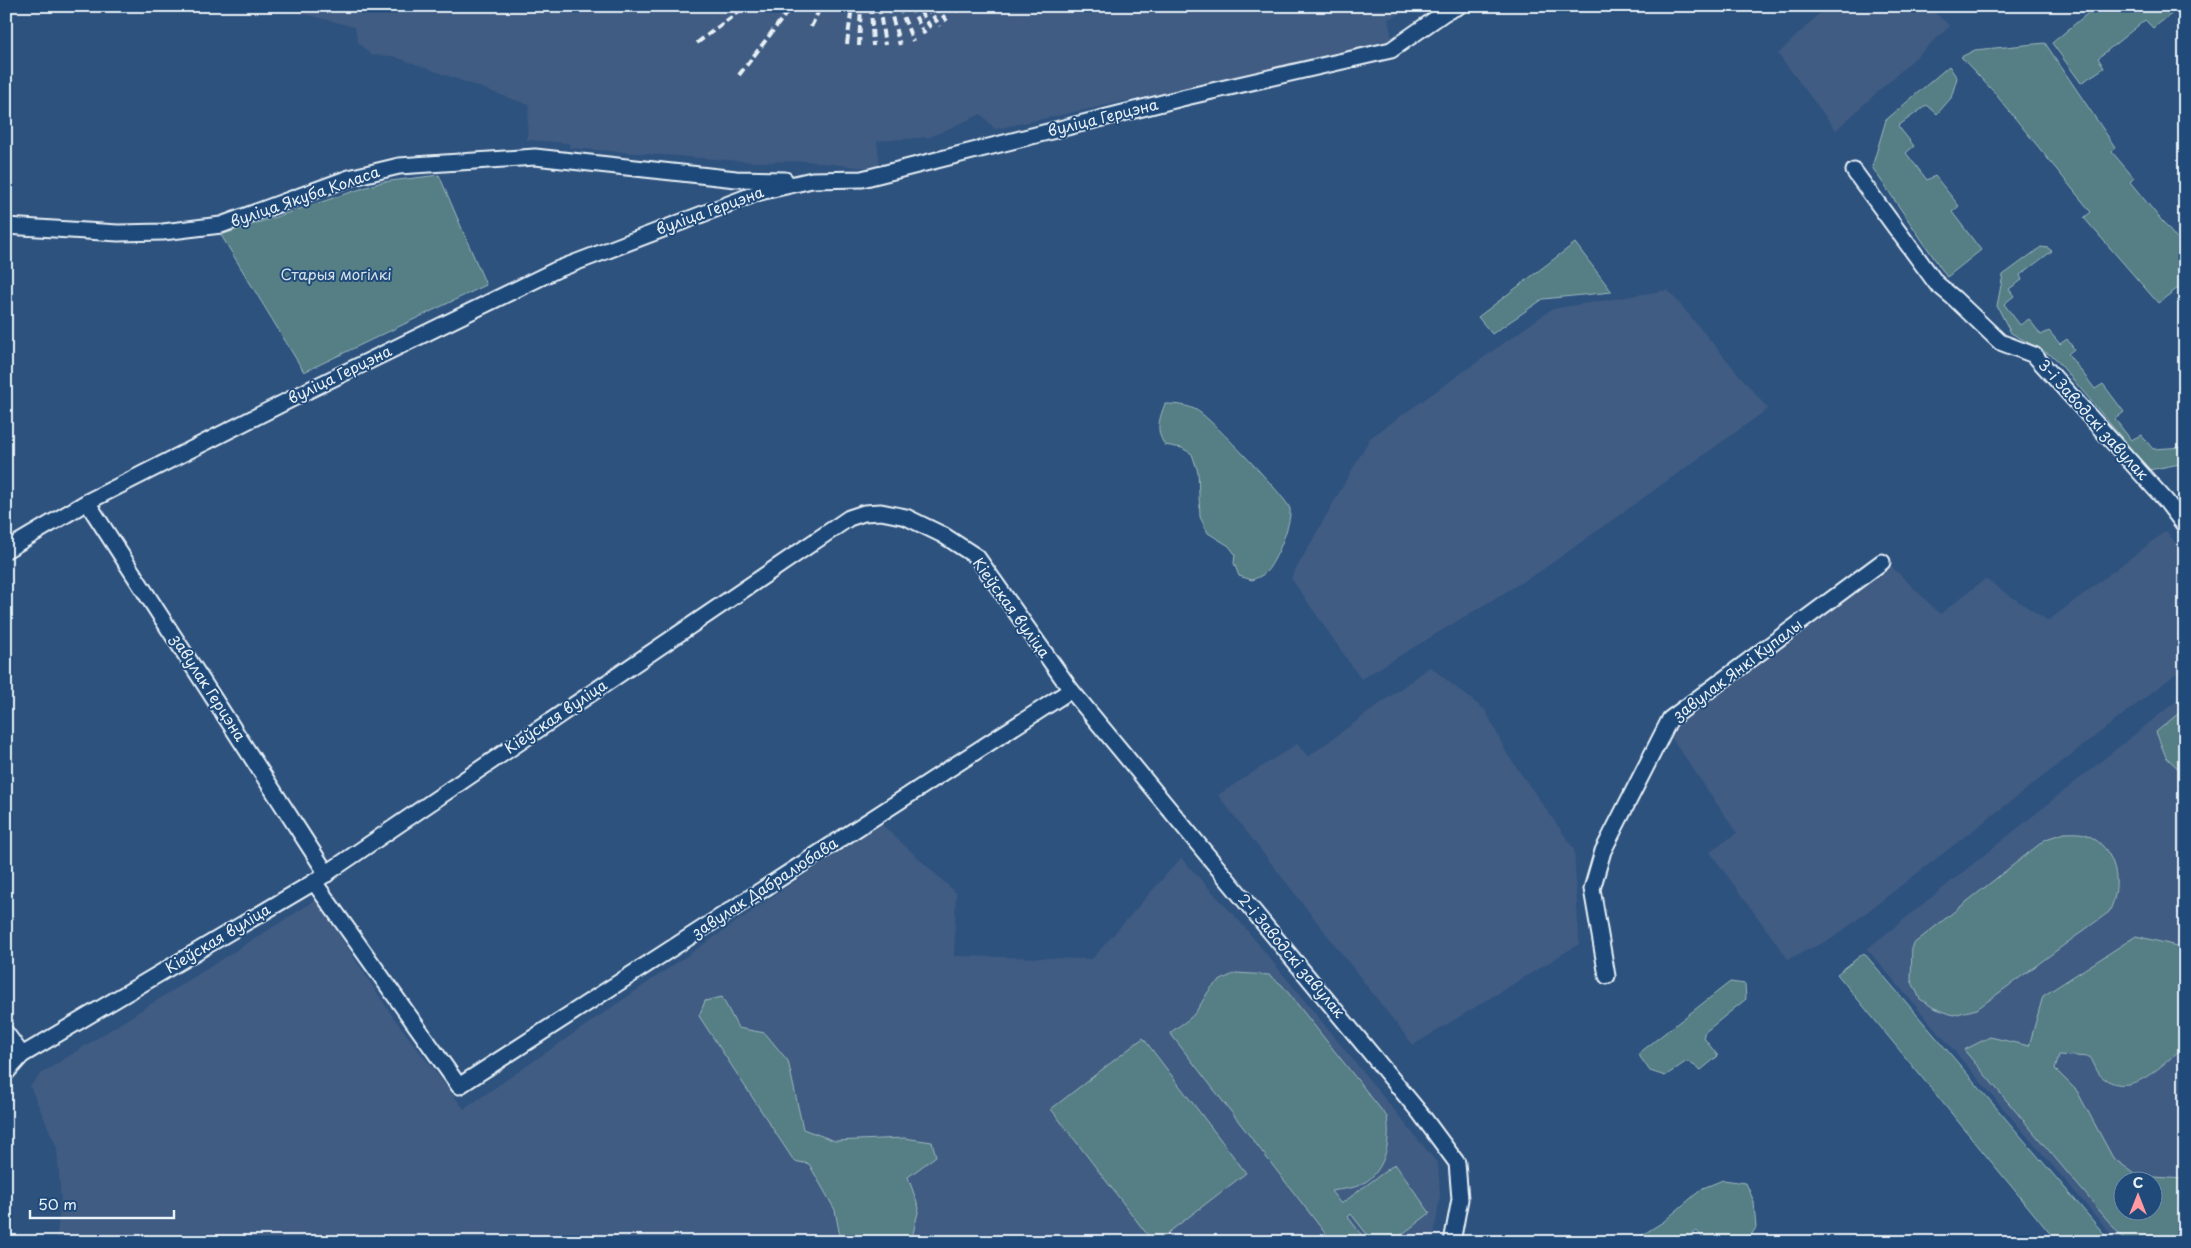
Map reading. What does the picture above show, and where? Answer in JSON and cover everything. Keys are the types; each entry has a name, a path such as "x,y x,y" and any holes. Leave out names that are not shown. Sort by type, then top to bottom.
{"street":[{"name":"вуліца Герцэна","path":"6,550 87,502 318,386 556,270 744,197 812,180 862,179 1186,98 1391,50 1444,13 1459,6"},
{"name":"вуліца Якуба Коласа","path":"6,226 118,233 163,232 221,225 350,178 399,166 535,157 736,179 812,180"},
{"name":"3-і Заводскі завулак","path":"1854,171 1936,284 1955,299 2000,342 2034,355 2166,501 2185,526"},
{"name":"завулак Герцэна","path":"87,502 320,878 460,1086"},
{"name":"Кіеўская вуліца","path":"6,1073 22,1055 320,878 842,522 864,513 881,512 906,517 943,535 978,557 1071,690"},
{"name":"завулак Янкі Купалы","path":"1607,976 1592,889 1603,851 1670,719 1882,562"},
{"name":"завулак Дабралюбава","path":"460,1086 1071,690"},
{"name":"2-і Заводскі завулак","path":"1071,690 1420,1112 1456,1163 1460,1200 1452,1242"},
{"path":"6,1033 22,1055"}],"shaded area":[{"path":"273,6 1419,6 1388,19 1393,44 995,129 981,114 930,137 877,141 880,167 857,167 806,161 755,162 570,148 569,143 527,140 529,105 393,56 371,55 358,42 355,27"},
{"path":"1827,6 1927,6 1950,26 1836,130 1778,54"},
{"path":"1668,290 1768,409 1542,570 1361,679 1291,578 1370,438 1552,309"},
{"path":"2166,531 2185,554 2185,667 1833,938 1788,959 1710,852 1737,833 1672,738 1688,707 1888,563 1940,614 1985,579 2048,621"},
{"path":"1430,667 1486,711 1507,754 1574,849 1579,944 1413,1045 1218,795 1297,744 1308,757"},
{"path":"2185,694 2185,1242 2118,1242 1867,949"},
{"path":"880,823 956,893 954,956 1092,959 1181,858 1241,923 1438,1164 1440,1195 1433,1242 56,1242 61,1200 57,1148 30,1086 42,1073 316,900 393,1017 464,1109"}],"green space":[{"path":"2102,6 2182,6 2153,28 2145,20 2098,58 2104,68 2081,83 2052,43 2093,9"},
{"path":"2045,43 2115,147 2112,152 2134,178 2130,182 2185,249 2185,289 2178,288 2158,303 2084,218 2091,212 1993,91 1961,57 1975,50"},
{"path":"1949,66 1957,78 1951,98 1937,114 1927,105 1898,126 1914,146 1906,153 1927,180 1935,176 1959,206 1952,212 1981,250 1947,277 1872,167 1886,120"},
{"name":"Старыя могілкі","path":"439,175 486,285 304,372 221,235 382,182"},
{"path":"1575,243 1612,292 1543,299 1492,334 1478,317"},
{"path":"2041,247 2052,251 2020,275 2022,280 2009,289 2014,296 2004,304 2020,325 2029,319 2041,335 2049,331 2060,344 2067,339 2074,349 2068,354 2095,389 2103,384 2124,412 2115,419 2131,440 2141,435 2153,449 2185,447 2185,463 2149,470 2054,357 2011,333 1997,306 2003,275"},
{"path":"1165,404 1190,407 1198,411 1264,476 1290,509 1286,533 1278,552 1269,568 1261,576 1252,580 1239,576 1234,563 1235,554 1229,546 1208,533 1200,517 1198,472 1192,454 1182,448 1165,445 1160,435 1160,420"},
{"path":"2185,708 2185,775 2166,757 2156,732"},
{"path":"2064,833 2087,835 2097,841 2111,858 2116,879 2116,890 2109,912 1977,1009 1953,1015 1934,1008 1920,999 1911,980 1912,945 2046,839"},
{"path":"2136,936 2185,948 2185,1046 2146,1077 2124,1084 2113,1083 2102,1077 2090,1057 2059,1055 2055,1069 2077,1091 2113,1158 2130,1170 2114,1170 2114,1220 2164,1220 2164,1178 2185,1179 2185,1242 2126,1242 1964,1050 1990,1037 2029,1046 2043,996"},
{"path":"1864,953 2111,1242 2057,1242 1837,974"},
{"path":"1236,973 1269,975 1282,985 1387,1117 1387,1145 1382,1162 1377,1170 1360,1185 1331,1191 1341,1204 1395,1164 1430,1213 1392,1242 1373,1242 1351,1214 1348,1217 1367,1242 1332,1242 1170,1033 1195,1013 1215,984"},
{"path":"1730,982 1745,984 1746,999 1704,1033 1704,1038 1718,1056 1701,1070 1687,1061 1665,1076 1650,1071 1638,1054"},
{"path":"722,997 738,1028 765,1033 788,1061 803,1129 835,1141 904,1138 932,1142 936,1156 908,1177 919,1208 911,1242 841,1242 835,1210 809,1164 794,1161 699,1016 705,1001"},
{"path":"1143,1038 1246,1173 1156,1242 1153,1242 1051,1109"},
{"path":"1723,1180 1746,1183 1754,1202 1756,1228 1746,1242 1706,1242 1697,1231 1680,1242 1631,1242 1663,1222 1703,1188"}],"railway":[{"path":"697,43 746,6"},
{"path":"739,75 792,6"},
{"path":"811,27 821,6"},
{"path":"847,44 852,6"},
{"path":"859,46 861,6"},
{"path":"871,6 873,46"},
{"path":"879,6 885,45"},
{"path":"889,6 900,45"},
{"path":"899,6 913,41"},
{"path":"910,6 925,35"},
{"path":"926,6 940,26"},
{"path":"935,6 947,21"},
{"path":"952,6 959,12"},
{"path":"920,11 933,31"}]}
